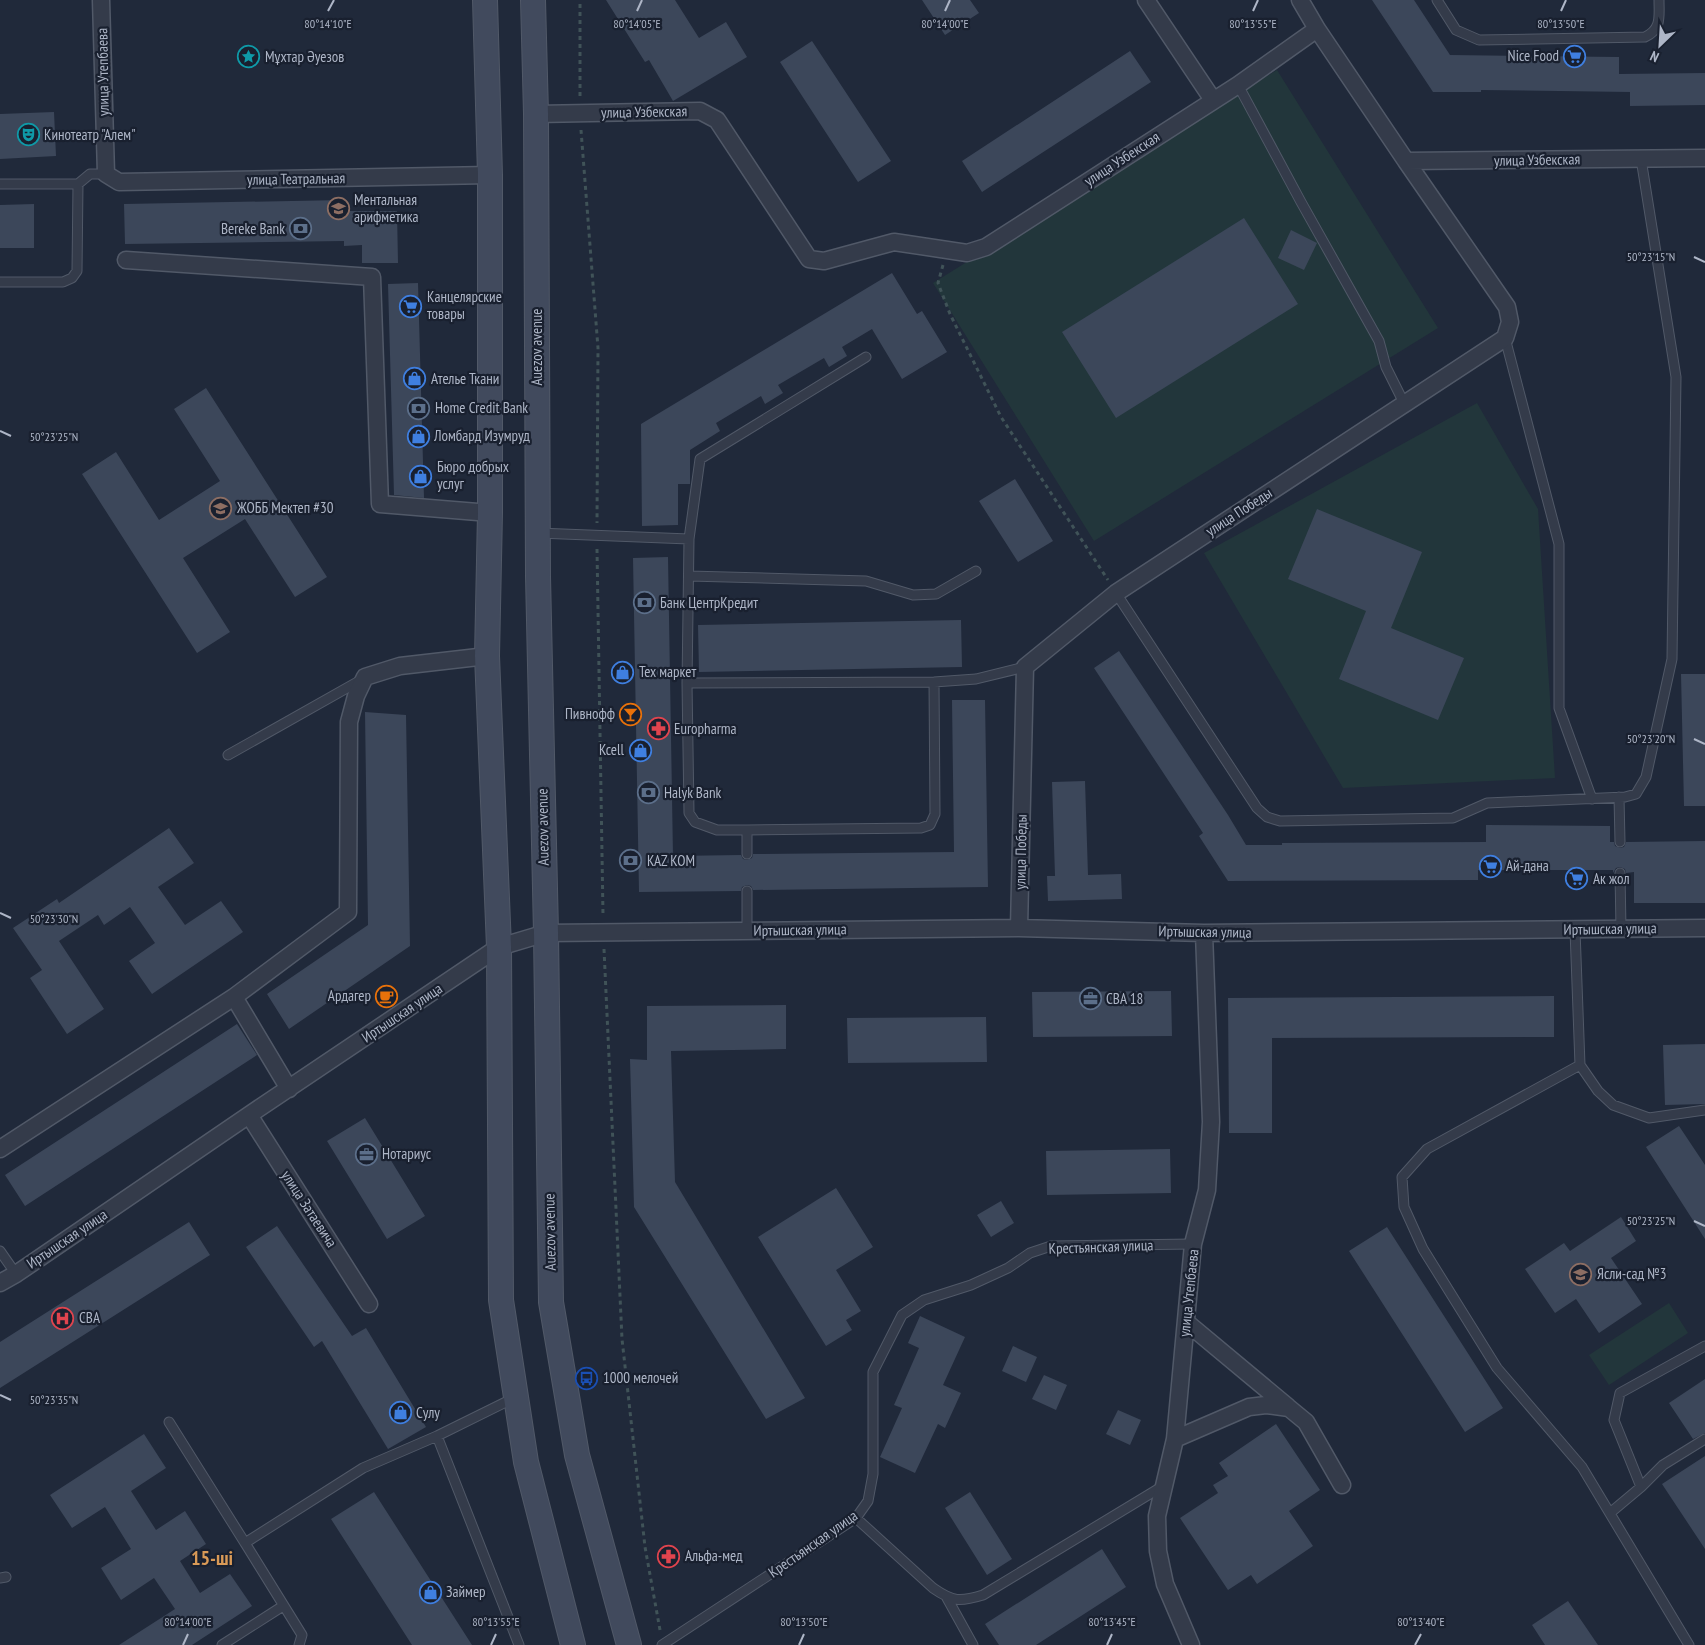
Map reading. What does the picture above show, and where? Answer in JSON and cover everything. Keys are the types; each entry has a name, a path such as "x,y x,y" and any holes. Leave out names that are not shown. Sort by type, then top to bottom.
{"main road":[{"path":"485,0 490,174 490,513 487,656 499,947 501,1300 526,1462 573,1645"},
{"name":"Auezov avenue","path":"533,0 536,114 537,533 546,933 551,1302 577,1455 629,1645"}],"street":[{"name":"улица Утепбаева","path":"102,0 106,174"},
{"path":"1146,0 1214,100"},
{"path":"1300,0 1317,29 1406,161 1507,307 1510,322 1505,338"},
{"name":"улица Узбекская","path":"536,114 700,111 717,120 809,259 824,261 894,242 947,252 966,253 986,247 1238,85 1317,29"},
{"name":"улица Узбекская","path":"1406,161 1705,158"},
{"name":"улица Театральная","path":"106,174 118,182 490,174"},
{"path":"126,260 372,277 380,504 490,513"},
{"name":"улица Победы","path":"1019,928 1025,668 1116,593 1505,338"},
{"path":"0,1149 234,997 348,912 349,722 356,696 366,677 400,666 487,656"},
{"name":"Иртышская улица","path":"0,1283 499,947 546,933 1019,928 1204,934 1705,928"},
{"name":"улица Утепбаева","path":"1191,1645 1164,1584 1158,1551 1157,1516 1175,1439 1193,1244 1207,1190 1210,1122 1204,934"},
{"path":"234,997 289,1089"},
{"name":"улица Затаевича","path":"249,1115 370,1304"},
{"path":"1186,1322 1306,1422 1342,1486"},
{"path":"1175,1439 1249,1407 1266,1405 1289,1408"}],"lane":[{"path":"1437,0 1456,30 1479,40 1645,37 1653,34 1659,21 1659,0"},
{"path":"1238,85 1379,342 1386,367 1404,403"},
{"path":"1116,593 1257,808 1267,817 1280,821 1453,818 1487,802 1592,799 1636,794 1646,778 1672,659 1676,377 1641,159"},
{"path":"0,184 78,184 90,174 106,174"},
{"path":"0,282 63,282 72,278 77,271 78,184"},
{"path":"1505,338 1560,544 1559,708 1592,799"},
{"path":"866,357 700,459 689,539 687,683 689,812 695,822 717,830 921,828 930,825 935,814 934,682"},
{"path":"537,533 689,539"},
{"path":"689,576 866,581 914,595 936,594 976,571"},
{"path":"687,683 934,682 976,679 1025,668"},
{"path":"228,755 366,677"},
{"path":"1619,797 1620,842"},
{"path":"746,830 747,854"},
{"path":"1620,873 1622,929"},
{"path":"747,890 747,931"},
{"path":"1575,930 1580,1065 1598,1091 1614,1105 1649,1118 1705,1110"},
{"path":"1580,1065 1427,1149 1402,1178 1404,1207 1422,1249 1497,1368 1582,1467 1689,1645"},
{"name":"Крестьянская улица","path":"663,1645 856,1518 868,1501 873,1474 873,1372 902,1315 924,1300 970,1285 1008,1268 1030,1253 1051,1246 1193,1244"},
{"path":"0,1251 16,1274"},
{"path":"1641,1487 1614,1420 1620,1393 1705,1346"},
{"path":"245,1543 363,1468 437,1436 516,1397"},
{"path":"169,1422 302,1635 299,1645"},
{"path":"437,1436 519,1645"},
{"path":"1610,1513 1641,1487 1663,1465 1705,1439"},
{"path":"947,1598 965,1601 983,1595 1163,1486"},
{"path":"856,1518 933,1588 947,1598 973,1645"},
{"path":"222,1645 284,1606"}],"path":[{"path":"580,0 580,113 598,348 597,536 603,932 607,982 622,1339 645,1547 663,1645"},
{"path":"947,252 938,283 1001,417 1116,593"}],"green space":[{"path":"1277,70 1438,328 1094,541 933,283"},
{"path":"1477,403 1538,509 1555,778 1343,788 1204,553"},
{"path":"1669,1303 1688,1333 1609,1385 1589,1355"}],"building":[{"path":"606,0 675,0 699,38 726,22 747,57 673,101 649,60 645,62"},
{"path":"922,0 970,0 979,13 945,35"},
{"path":"1372,0 1414,0 1450,55 1619,57 1619,74 1705,73 1705,105 1630,106 1630,92 1481,90 1481,92 1433,92"},
{"path":"812,41 891,161 858,182 780,62"},
{"path":"1130,51 1151,82 982,192 962,161"},
{"name":"Кинотеатр \"Алем\"","path":"54,112 56,156 0,159 0,114"},
{"path":"343,200 343,211 397,211 398,263 362,263 362,245 344,246 344,241 125,244 124,204"},
{"path":"34,204 34,248 0,248 0,205"},
{"path":"1244,218 1298,304 1116,418 1062,332"},
{"path":"1291,230 1317,243 1304,270 1278,258"},
{"path":"892,273 917,314 922,311 947,352 902,379 872,329 842,347 847,356 829,367 824,358 778,385 783,393 765,404 761,396 716,423 720,431 690,450 690,484 678,484 678,525 642,526 641,424"},
{"path":"418,283 424,498 394,495 388,284"},
{"path":"206,388 327,577 295,597 245,519 183,558 230,632 197,653 82,474 116,452 159,520 220,481 174,409"},
{"path":"1015,479 1053,541 1018,562 979,501"},
{"path":"1317,509 1422,552 1391,628 1464,658 1438,720 1339,679 1366,611 1288,579"},
{"path":"668,557 673,856 741,855 743,859 747,860 752,858 753,854 954,852 952,700 985,700 988,887 753,890 751,886 747,885 742,887 741,891 639,892 633,558"},
{"path":"961,620 962,667 699,672 698,625"},
{"path":"1119,651 1246,845 1282,845 1282,843 1486,842 1486,825 1610,826 1610,842 1614,842 1615,846 1620,848 1624,847 1626,842 1705,841 1705,903 1634,903 1634,872 1626,873 1625,869 1620,867 1616,868 1613,873 1613,870 1478,870 1478,880 1228,881 1199,836 1203,833 1094,668"},
{"path":"1681,674 1705,674 1705,806 1684,806"},
{"path":"365,712 406,715 410,946 289,1029 267,994 368,925"},
{"path":"1085,781 1088,875 1121,874 1122,899 1048,901 1047,876 1055,876 1052,782"},
{"path":"169,828 194,863 158,887 185,925 221,901 243,932 152,994 129,961 155,943 130,907 104,925 98,915 59,941 104,1009 67,1034 30,978 42,970 13,928 57,899 59,903"},
{"path":"1171,991 1172,1036 1033,1037 1032,992"},
{"path":"1554,996 1554,1037 1272,1038 1272,1133 1229,1133 1228,998"},
{"path":"786,1005 786,1049 671,1051 675,1182 805,1398 766,1419 634,1207 630,1059 647,1060 647,1006"},
{"path":"986,1017 987,1062 848,1063 847,1018"},
{"path":"237,1024 257,1055 25,1206 5,1175"},
{"path":"1705,1044 1705,1104 1665,1105 1663,1045"},
{"path":"365,1118 425,1216 387,1239 327,1141"},
{"path":"1679,1126 1705,1165 1705,1239 1646,1147"},
{"path":"1170,1149 1171,1193 1047,1195 1046,1151"},
{"path":"836,1188 873,1247 836,1270 861,1311 846,1320 852,1330 826,1346 758,1237"},
{"path":"1001,1201 1014,1223 991,1237 977,1215"},
{"path":"1621,1217 1636,1241 1611,1258 1642,1304 1599,1333 1576,1299 1555,1313 1525,1269 1564,1243 1570,1251"},
{"path":"189,1222 210,1255 0,1388 0,1342"},
{"path":"277,1226 352,1336 366,1328 426,1427 388,1449 322,1341 314,1347 246,1247"},
{"path":"1387,1227 1503,1408 1465,1432 1349,1251"},
{"path":"920,1316 965,1337 943,1385 961,1393 945,1428 938,1424 915,1473 880,1457 902,1408 894,1405 919,1348 908,1343"},
{"path":"1013,1346 1037,1357 1026,1382 1002,1371"},
{"path":"1044,1375 1067,1385 1056,1410 1032,1399"},
{"path":"1705,1379 1705,1433 1693,1439 1669,1403"},
{"path":"1118,1410 1141,1420 1130,1445 1106,1434"},
{"path":"1276,1424 1320,1490 1289,1511 1313,1546 1257,1584 1251,1575 1228,1590 1180,1518 1218,1493 1213,1485 1228,1476 1219,1463"},
{"path":"144,1434 166,1468 131,1491 156,1530 185,1511 206,1544 180,1561 200,1593 230,1574 252,1606 192,1645 119,1645 175,1609 154,1578 121,1600 101,1568 131,1549 105,1507 72,1528 50,1495"},
{"path":"1705,1456 1705,1549 1662,1484"},
{"path":"374,1492 472,1645 412,1645 331,1519"},
{"path":"970,1492 1012,1559 987,1575 945,1508"},
{"path":"1102,1549 1126,1587 1036,1645 999,1645 985,1624"},
{"path":"1568,1601 1598,1645 1545,1645 1532,1625"}],"place":[{"name":"Nice Food","path":"1575,56"},
{"name":"Мұхтар Әуезов","path":"249,57"},
{"name":"Кинотеатр \"Алем\"","path":"28,135"},
{"name":"Ментальная арифметика","path":"338,209"},
{"name":"Bereke Bank","path":"301,229"},
{"name":"Канцелярские товары","path":"411,306"},
{"name":"Ателье Ткани","path":"415,379"},
{"name":"Home Credit Bank","path":"419,408"},
{"name":"Ломбард Изумруд","path":"418,436"},
{"name":"Бюро добрых услуг","path":"421,476"},
{"name":"ЖОББ Мектеп #30","path":"221,508"},
{"name":"Банк ЦентрКредит","path":"644,603"},
{"name":"Тех маркет","path":"623,672"},
{"name":"Пивнофф","path":"631,714"},
{"name":"Europharma","path":"658,729"},
{"name":"Kcell","path":"640,750"},
{"name":"Halyk Bank","path":"648,793"},
{"name":"KAZ KOM","path":"631,861"},
{"name":"Ай-дана","path":"1490,866"},
{"name":"Ак жол","path":"1577,879"},
{"name":"Ардагер","path":"387,996"},
{"name":"СВА 18","path":"1090,999"},
{"name":"Нотариус","path":"366,1154"},
{"name":"Ясли-сад №3","path":"1581,1274"},
{"name":"СВА","path":"63,1318"},
{"name":"1000 мелочей","path":"587,1378"},
{"name":"Сулу","path":"400,1413"},
{"name":"Альфа-мед","path":"669,1556"},
{"name":"Займер","path":"430,1592"}],"district":[{"name":"15-ші","path":"212,1558"}]}
